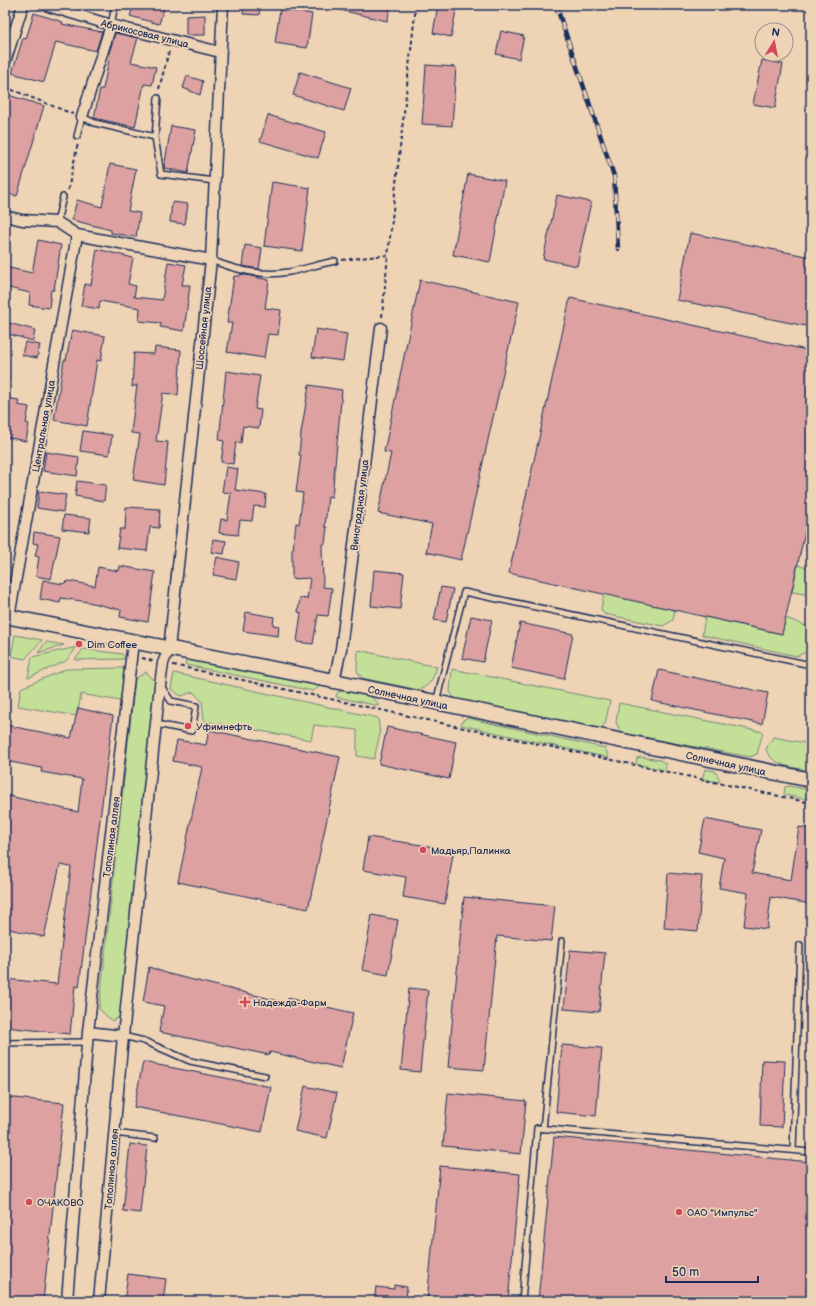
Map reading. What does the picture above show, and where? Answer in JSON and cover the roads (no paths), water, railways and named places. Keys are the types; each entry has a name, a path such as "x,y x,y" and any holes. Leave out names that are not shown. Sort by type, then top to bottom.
{"main road":[{"name":"Солнечная улица","path":"7,616 334,681 811,780"}],"street":[{"path":"5,62 23,5"},
{"name":"Абрикосовая улица","path":"46,5 111,25 220,52"},
{"name":"Шоссейная улица","path":"169,649 210,260 223,5"},
{"path":"82,117 111,25"},
{"path":"5,216 22,220 57,222 77,235 210,260"},
{"name":"Центральная улица","path":"7,616 77,235"},
{"name":"Виноградная улица","path":"334,681 341,648 381,328"},
{"name":"Тополиная аллея","path":"67,1301 88,1037 133,642"},
{"name":"Тополиная аллея","path":"99,1301 123,1036 160,685 163,663 169,649"},
{"path":"88,1037 123,1036"}],"lane":[{"path":"111,25 115,5"},
{"path":"158,98 155,137 161,174 214,181"},
{"path":"76,136 82,117 95,123 155,137"},
{"path":"57,222 63,197"},
{"path":"210,260 233,269 264,274 289,272 335,261"},
{"path":"436,703 464,592 811,665"},
{"path":"156,724 192,731 196,706 171,701 160,685"},
{"path":"543,1129 562,941"},
{"path":"793,1150 800,945"},
{"path":"123,1036 144,1041 190,1061 265,1076"},
{"path":"5,1043 88,1037"},
{"path":"522,1301 537,1128 811,1152"},
{"path":"114,1133 155,1138"}],"railway":[{"path":"556,5 614,176 618,249"}],"place":[{"name":"Dim Coffee","path":"79,644"},
{"name":"Уфимнефть","path":"188,726"},
{"name":"Мадьяр,Палинка","path":"423,850"},
{"name":"Надежда-Фарм","path":"245,1002"},
{"name":"ОЧАКОВО","path":"29,1202"},
{"name":"ОАО \"Импульс\"","path":"679,1212"}]}
